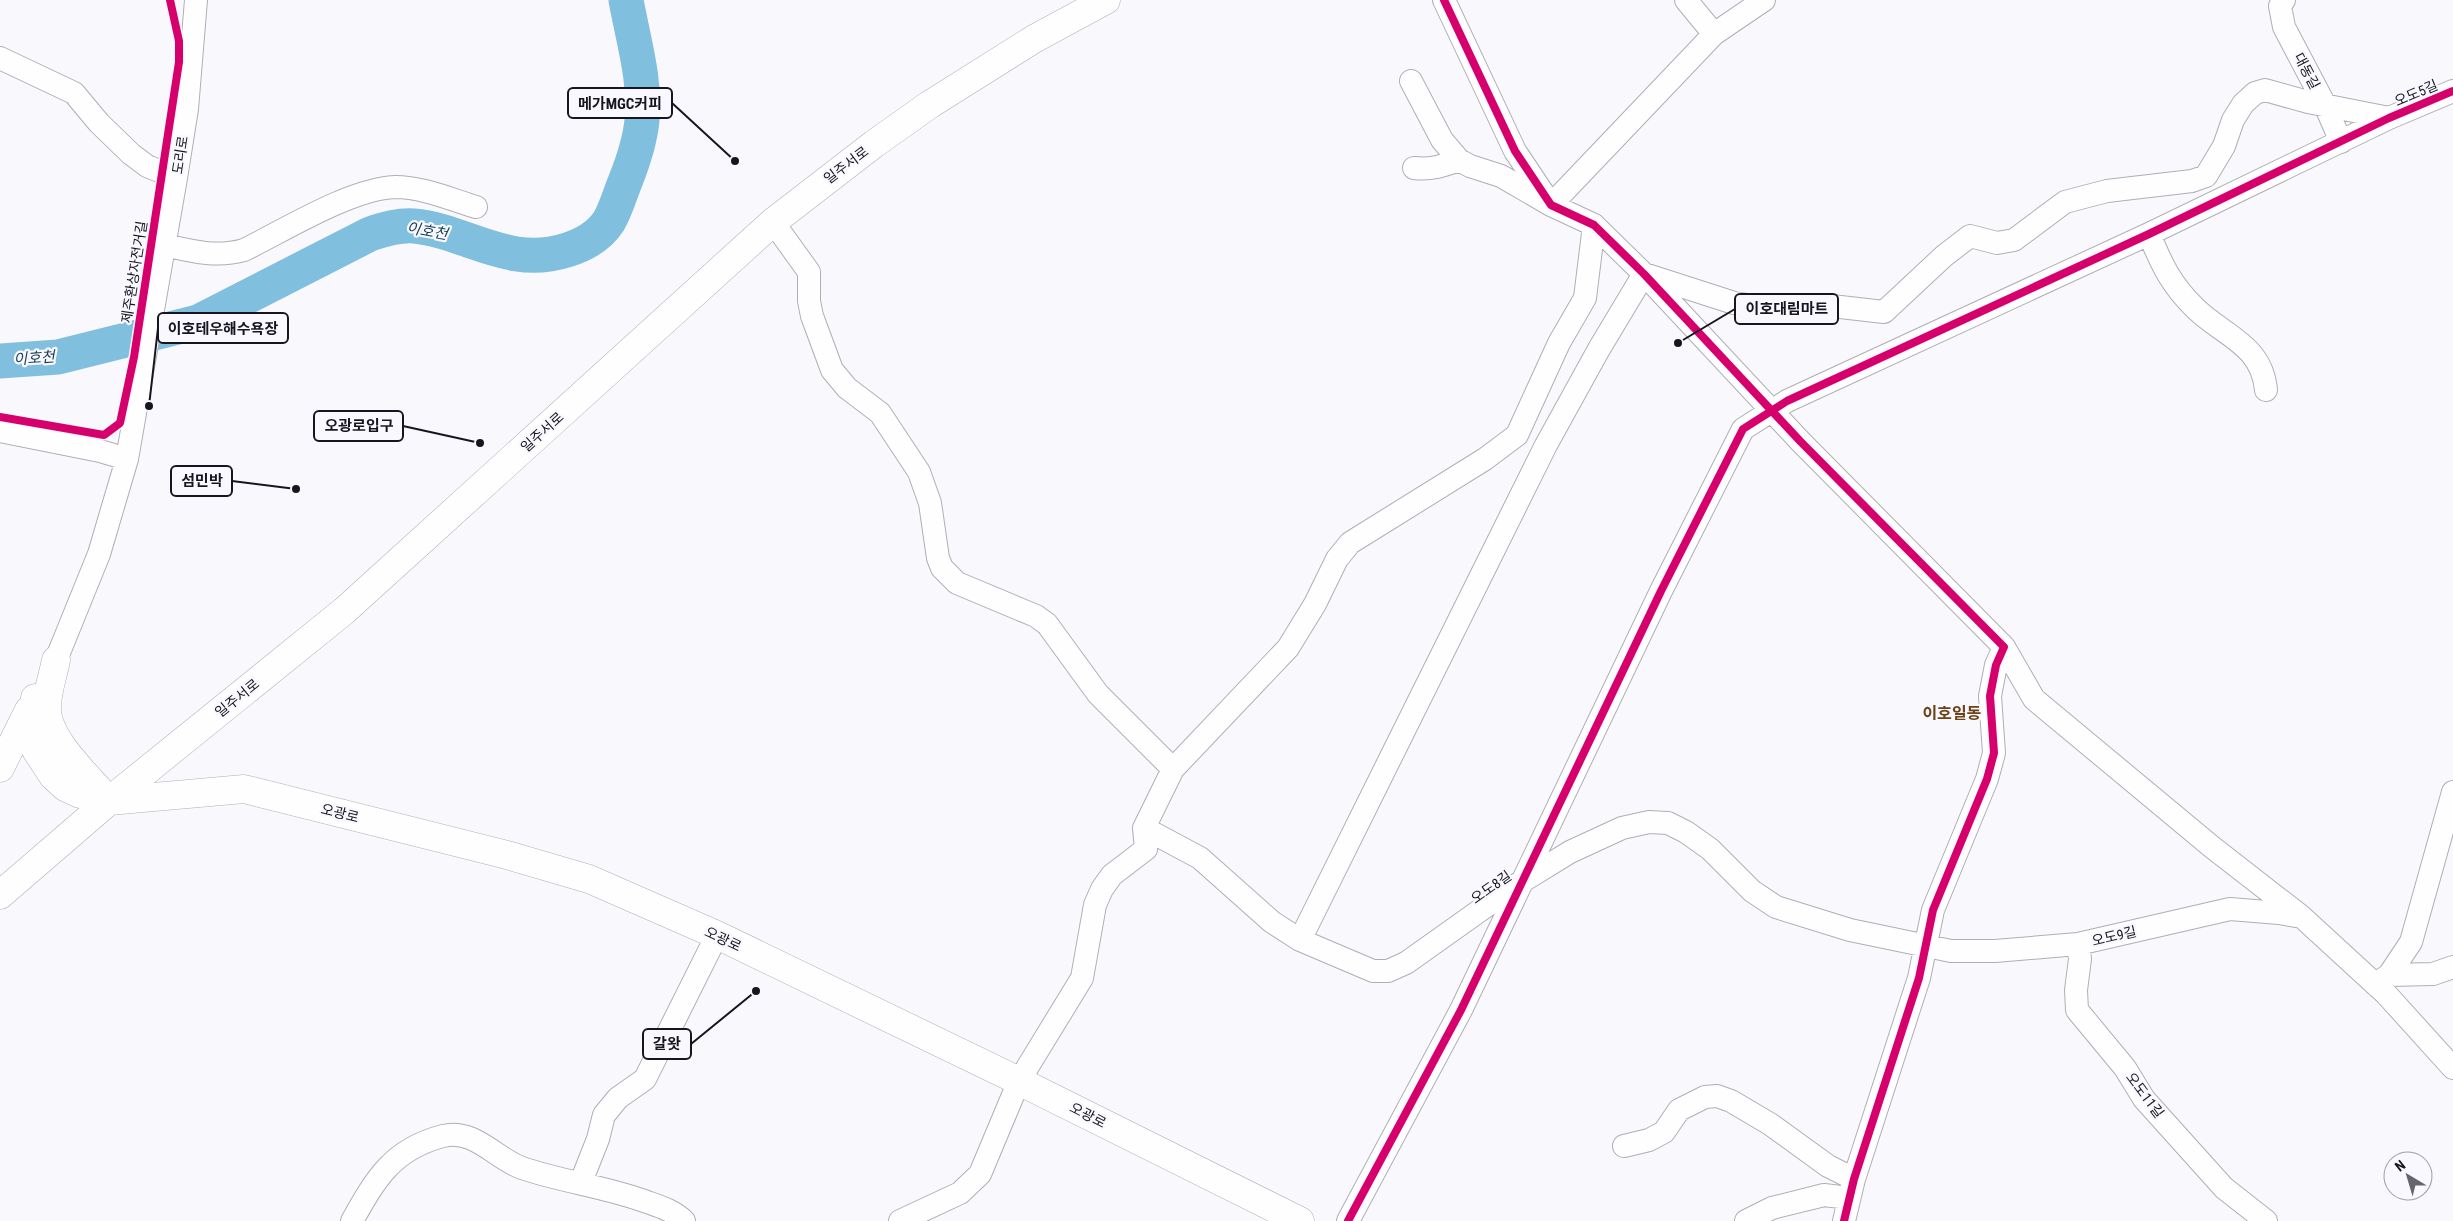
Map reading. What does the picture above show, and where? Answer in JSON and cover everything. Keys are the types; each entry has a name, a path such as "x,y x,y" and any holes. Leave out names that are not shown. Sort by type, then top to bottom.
{"main road":[{"name":"일주서로","path":"0,895 109,801 344,612 773,222 851,161 929,105 1034,39 1106,0"},
{"path":"56,660 47,700 49,721 58,740 109,801"},
{"path":"0,768 56,660"},
{"name":"오광로","path":"35,698 30,724 32,738 44,764 65,787 80,794 109,801 244,789 507,855 589,879 717,935 1019,1081 1298,1221"}],"street":[{"path":"183,0 193,44"},
{"name":"도리로","path":"127,459 187,109 196,0"},
{"path":"1444,0 1515,151 1551,205"},
{"path":"1686,0 1714,34"},
{"path":"1551,205 1714,34 1764,0"},
{"name":"대동길","path":"2284,0 2280,6 2284,27 2325,105 2340,142"},
{"path":"0,58 74,93 98,123 131,154 147,166 176,178"},
{"path":"1411,81 1442,140 1459,160 1470,166 1501,176 1551,205 1594,225 1644,274 1772,410 2004,647 2034,699 2212,847 2382,979 2453,1068"},
{"path":"1644,274 1734,303 1761,306 1822,304 1884,312 1944,256 1970,236 1996,243 2014,240 2065,202 2106,191 2192,181 2206,176 2224,146 2233,120 2243,104 2255,93 2265,90 2389,118"},
{"name":"오도5길","path":"1348,1221 1462,1010 1520,882 1602,718 1661,591 1743,429 1787,401 2149,234 2389,118 2453,91"},
{"path":"1414,168 1426,170 1442,167 1459,160"},
{"path":"2202,177 2216,202"},
{"path":"164,246 210,254 231,254 244,250 339,203 378,189 410,188 476,207"},
{"path":"773,222 809,272 809,301 812,316 832,370 847,388 880,413 919,472 930,503 938,558 942,568 957,583 1036,616 1047,624 1098,694 1173,769"},
{"path":"900,1221 960,1193 980,1174 1019,1081 1082,978 1095,905 1102,889 1112,875 1146,849 1144,828 1173,769 1288,648 1315,604 1337,559 1350,543 1485,459 1517,435 1559,343 1585,298 1594,225"},
{"path":"2149,234 2168,277 2196,310 2250,350 2265,377 2266,390"},
{"path":"1300,940 1546,446 1599,348 1644,274"},
{"path":"0,431 100,451 127,459 99,554 80,607 56,660"},
{"path":"1844,1221 1852,1188 1919,978 1933,910 1987,779 1994,753 1990,696 1996,665 2004,647"},
{"path":"2382,979 2411,942 2453,792"},
{"name":"오도8길","path":"1144,828 1200,858 1272,922 1300,940 1373,971 1388,971 1406,963 1520,882 1570,852 1622,828 1649,822 1668,823 1686,832 1710,849 1752,891 1776,907 1850,930 1925,945"},
{"name":"오도9길","path":"1925,945 1951,952 1995,952 2078,944 2230,909 2302,917"},
{"path":"581,1182 598,1139 604,1115 618,1098 645,1079 717,935"},
{"name":"오도11길","path":"2078,944 2080,959 2076,990 2077,1010 2125,1068 2150,1106 2224,1188 2266,1221"},
{"path":"2382,979 2433,974 2453,966"},
{"path":"1624,1146 1649,1140 1664,1132 1679,1110 1705,1097 1717,1096 1731,1100 1770,1124 1828,1166 1852,1188"},
{"path":"352,1221 371,1188 396,1157 425,1142 446,1135 466,1136 520,1167 624,1193 676,1213 684,1221"},
{"path":"1746,1221 1772,1208 1852,1188"}],"water":[{"path":"132,329 129,348 57,366 0,369 0,351 38,352"}],"waterway":[{"name":"이호천","path":"0,361 58,357 198,322 370,234 392,228 408,226 427,228 491,248 529,255 542,255 568,250 591,239 601,231 614,212 638,144 641,128 643,105 641,75 626,0"}],"cycle path":[{"name":"제주환상자전거길","path":"0,417 104,435 120,423 134,357 179,62 179,41 170,0"},
{"path":"1444,0 1515,151 1551,205 1594,225 1644,274 1800,441 2004,647 1996,665 1990,696 1994,753 1987,779 1933,910 1919,978 1854,1179 1844,1221"},
{"path":"1348,1221 1461,1010 1661,591 1743,429 1787,401 2149,234 2389,118 2453,91"}],"place":[{"name":"메가MGC커피","path":"735,161"},
{"name":"이호대림마트","path":"1678,343"},
{"name":"이호테우해수욕장","path":"149,406"},
{"name":"오광로입구","path":"480,443"},
{"name":"섬민박","path":"296,489"},
{"name":"갈왓","path":"756,991"}],"district":[{"name":"이호일동","path":"1952,713"}]}
